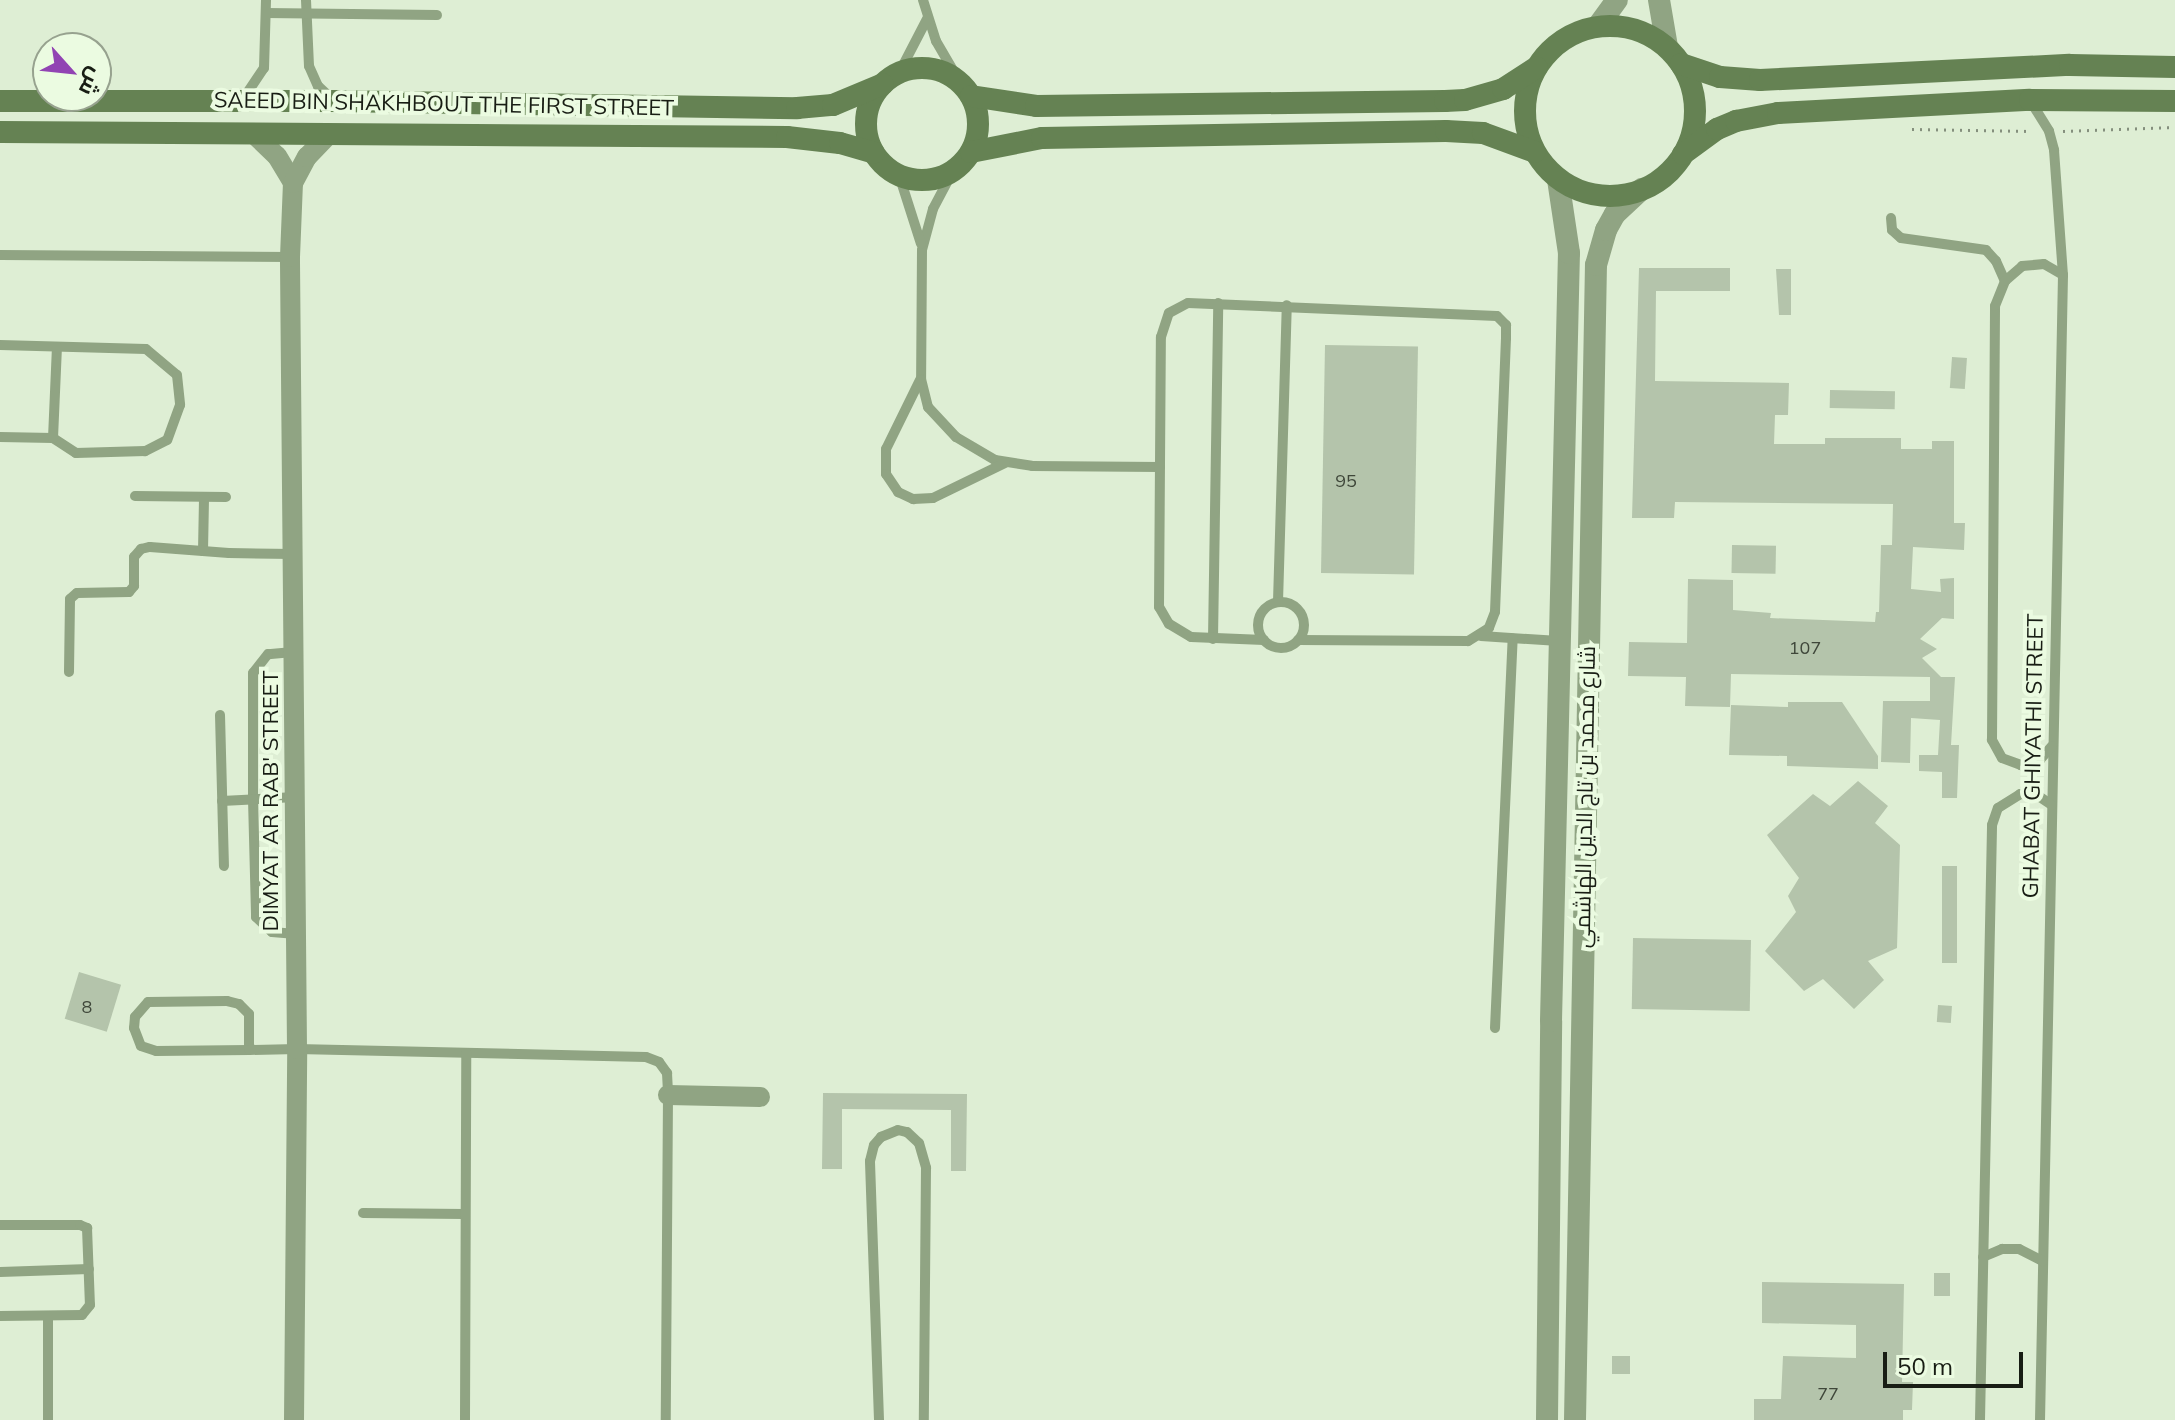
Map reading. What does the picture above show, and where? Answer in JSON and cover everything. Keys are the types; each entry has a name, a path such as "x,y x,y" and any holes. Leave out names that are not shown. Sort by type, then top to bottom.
{"main road":[{"path":"965,89 978,124 971,152 953,171 936,179 917,180 899,175 874,153 868,139 868,110 891,78 931,68 965,89 1036,106 1465,100 1503,89 1537,67 1569,36 1598,26 1627,27 1655,38 1674,56 1720,77 1760,80 2070,65 2175,67"},
{"path":"1674,56 1693,94 1695,110 1694,125 1682,155"},
{"path":"1537,67 1525,100 1525,118 1535,152 1558,179 1590,194 1625,195 1642,189 1658,181 1682,155 1717,129 1757,115 2030,100 2175,101"},
{"name":"SAEED BIN SHAKHBOUT THE FIRST STREET","path":"0,101 335,101 806,107 850,100 891,78"},
{"path":"971,152 1042,138 1446,131 1483,133 1535,152"},
{"name":"SAEED BIN SHAKHBOUT THE FIRST STREET","path":"0,132 805,138 874,153"}],"street":[{"path":"1598,26 1617,0"},
{"path":"1659,0 1674,56"},
{"path":"255,135 277,156 293,183"},
{"name":"DIMYAT AR RAB' STREET","path":"294,1420 297,1049 290,257 293,183 307,157 327,136"},
{"name":"شارع محمد بن تاج الدين الهاشمي","path":"1547,1420 1551,1021 1569,253 1566,216 1558,179"},
{"name":"شارع محمد بن تاج الدين الهاشمي","path":"1575,1420 1596,265 1606,230 1615,214 1642,189"},
{"path":"668,1095 760,1097"}],"lane":[{"path":"241,101 264,68 266,0"},
{"path":"306,0 309,66 318,86 335,101"},
{"path":"923,0 927,19 965,89"},
{"path":"266,13 437,15"},
{"path":"891,78 927,19"},
{"name":"GHABAT GHIYATHI STREET","path":"2030,100 2049,131 2054,150 2063,275 2040,1420"},
{"path":"953,171 933,209 922,250 921,379 928,407 941,423 976,452 1005,462 1032,466 1160,467"},
{"path":"899,175 922,250"},
{"path":"1891,218 1892,230 1901,238 1986,250 1996,261 2005,281"},
{"path":"0,255 290,257"},
{"path":"2053,745 2040,760 2021,765 2002,758 1992,740 1995,306 2005,281 2012,273 2033,263 2055,268 2063,275"},
{"path":"1481,636 1489,628 1495,612 1506,325 1490,314 1218,303 1188,303 1177,307 1162,325 1159,607 1178,630 1191,637 1264,640 1285,647 1298,640 1453,642 1481,636 1561,642"},
{"path":"1213,639 1218,303"},
{"path":"1278,602 1287,305"},
{"path":"0,345 146,349 177,375 180,405 167,440 145,451 76,453 53,438 0,437"},
{"path":"53,438 57,347"},
{"path":"921,379 886,449 886,474 898,492 913,499 933,498 1005,462"},
{"path":"135,496 226,497"},
{"path":"203,551 204,497"},
{"path":"69,672 68,604 73,595 129,592 134,586 134,557 145,548 293,554"},
{"path":"1264,640 1258,627 1261,613 1278,602 1291,604 1300,612 1304,626 1298,640"},
{"path":"1495,1028 1513,638"},
{"path":"293,652 268,654 253,673 253,799 256,917 272,932 296,934"},
{"path":"220,715 224,866"},
{"path":"1980,1420 1992,825 2004,802 2020,794 2037,795 2052,805"},
{"path":"222,801 295,797"},
{"path":"249,1050 249,1014 239,1004 227,1001 148,1002 135,1017 137,1039 147,1049 249,1050 297,1049 646,1057 664,1067 668,1095 666,1420"},
{"path":"465,1420 466,1053"},
{"path":"879,1420 870,1161 874,1145 881,1137 898,1130 915,1137 925,1159 924,1420"},
{"path":"363,1213 464,1214"},
{"path":"0,1225 84,1226 89,1231 87,1313 0,1316"},
{"path":"1983,1257 2002,1249 2019,1249 2043,1261"},
{"path":"0,1272 89,1269"},
{"path":"48,1316 48,1420"}],"building":[{"path":"1639,268 1730,268 1730,291 1656,291 1655,381 1789,383 1788,415 1775,415 1774,444 1825,444 1825,438 1901,438 1901,449 1932,449 1932,441 1954,441 1954,523 1965,523 1964,550 1913,547 1911,589 1941,592 1940,579 1954,578 1954,619 1942,618 1920,639 1937,649 1922,658 1941,677 1955,677 1951,745 1959,745 1957,798 1942,798 1942,772 1919,771 1919,755 1938,755 1940,720 1911,718 1910,763 1881,762 1883,701 1930,701 1930,677 1731,674 1730,707 1685,706 1686,677 1628,676 1629,642 1687,643 1688,579 1733,580 1733,610 1771,613 1770,618 1875,622 1876,612 1879,612 1881,545 1892,545 1893,504 1675,502 1674,518 1632,518"},
{"path":"1776,269 1791,269 1791,315 1779,315"},
{"path":"1325,345 1418,347 1414,575 1321,573"},
{"path":"1952,357 1967,358 1965,389 1950,388"},
{"path":"1830,390 1895,391 1895,409 1830,408"},
{"path":"1732,545 1776,546 1776,574 1732,573"},
{"path":"1788,702 1842,702 1878,756 1878,769 1787,766 1787,756 1729,755 1731,705 1788,707"},
{"path":"1858,781 1888,806 1875,823 1900,845 1897,948 1868,961 1884,980 1854,1009 1823,979 1804,991 1765,951 1796,912 1788,896 1799,878 1767,835 1813,794 1830,806"},
{"path":"1942,866 1957,866 1957,963 1942,963"},
{"path":"1633,938 1751,940 1750,1011 1632,1009"},
{"path":"79,972 121,985 107,1032 65,1019"},
{"path":"1938,1005 1952,1006 1951,1023 1937,1022"},
{"path":"823,1093 967,1094 966,1171 951,1171 951,1110 842,1109 842,1169 822,1169"},
{"path":"1934,1273 1950,1273 1950,1296 1934,1296"},
{"path":"1762,1282 1904,1284 1902,1382 1913,1382 1912,1410 1903,1410 1903,1420 1754,1420 1754,1399 1781,1399 1783,1356 1856,1358 1856,1325 1762,1323"},
{"path":"1612,1356 1630,1356 1630,1374 1612,1374"}]}
